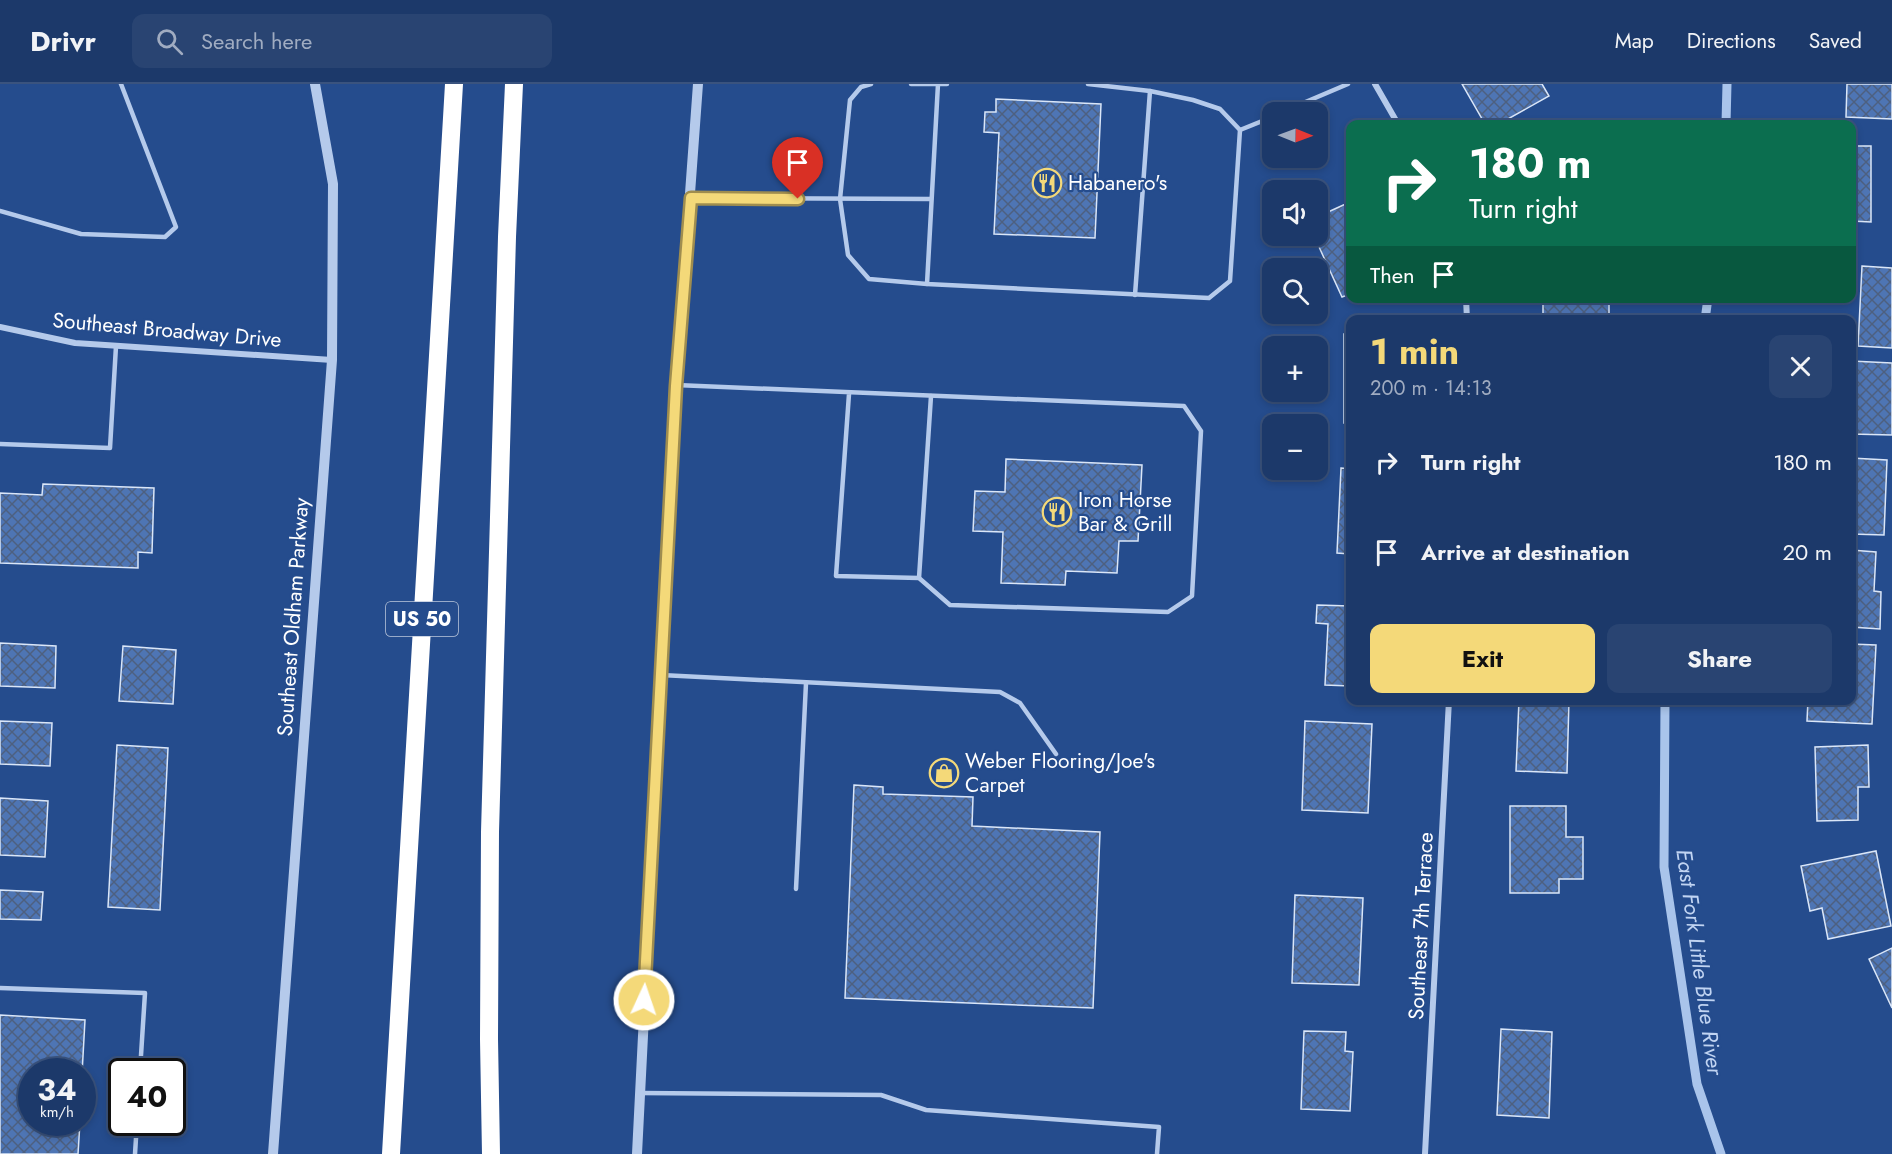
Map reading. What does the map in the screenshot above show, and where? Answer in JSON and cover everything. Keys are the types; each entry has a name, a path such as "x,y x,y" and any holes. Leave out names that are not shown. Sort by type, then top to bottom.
{"highway":[{"name":"US 50","path":"391,1154 454,84"},
{"path":"491,1154 490,832 507,237 514,84"}],"street":[{"name":"Southeast Oldham Parkway","path":"273,1154 332,360 333,184 315,84"},
{"path":"637,1154 676,386 698,84"},
{"path":"1375,84 1396,120"},
{"name":"Southeast Broadway Drive","path":"0,327 75,343 332,360"},
{"name":"Southeast 7th Terrace","path":"1425,1154 1449,705"}],"lane":[{"path":"0,211 81,234 165,237 176,227 121,84"},
{"path":"871,84 861,87 850,100 840,199 848,255 869,279 1209,298 1230,281 1240,130 1220,109 1193,100 1150,91 1088,84"},
{"path":"911,84 947,84"},
{"path":"927,284 939,84"},
{"path":"1306,102 1348,84"},
{"path":"1135,295 1150,91"},
{"path":"1240,130 1262,121"},
{"path":"691,198 931,199"},
{"path":"0,444 110,448 116,346"},
{"path":"676,386 1184,406 1201,431 1192,596 1168,612 950,605 919,578 836,576 849,393"},
{"path":"919,578 931,396"},
{"path":"661,675 1000,692 1020,703 1056,754"},
{"path":"796,889 806,682"},
{"path":"0,988 145,993 141,1058"},
{"path":"640,1093 881,1095 926,1110 1159,1127 1157,1154"},
{"path":"135,1154 136,1136"}],"building":[{"path":"1462,84 1542,84 1549,96 1506,120 1483,120"},
{"path":"1847,84 1892,84 1892,119 1846,117"},
{"name":"Habanero's","path":"996,99 1101,104 1095,238 994,234 999,133 984,132 985,112 996,112"},
{"path":"1856,146 1871,146 1871,222 1856,221"},
{"path":"1346,204 1346,296 1342,297 1328,266 1328,258 1324,258 1319,246 1328,246 1328,212"},
{"path":"1862,266 1892,268 1892,348 1858,346"},
{"path":"1543,303 1609,303 1609,315 1543,315"},
{"path":"1344,334 1346,334 1346,423 1344,423"},
{"path":"1856,361 1892,363 1892,435 1856,434"},
{"path":"1856,458 1887,460 1884,535 1856,534"},
{"name":"Iron Horse Bar & Grill","path":"1006,459 1142,465 1138,541 1119,541 1117,573 1066,571 1065,585 1001,583 1003,532 973,531 975,491 1005,492"},
{"path":"1341,468 1346,469 1346,554 1337,553"},
{"path":"43,484 154,488 152,553 138,552 138,568 0,563 0,493 42,495"},
{"path":"1856,550 1876,552 1874,591 1881,592 1880,629 1856,627"},
{"path":"1317,605 1346,606 1346,686 1325,685 1328,624 1316,623"},
{"path":"0,643 56,646 55,688 0,686"},
{"path":"1856,644 1876,645 1872,724 1807,721 1808,705 1856,705"},
{"path":"123,646 176,650 173,704 119,701"},
{"path":"1519,705 1569,705 1567,773 1516,771"},
{"path":"0,721 52,723 50,766 0,764"},
{"path":"1305,721 1372,724 1368,813 1302,810"},
{"path":"117,745 168,748 160,910 108,907"},
{"path":"1868,745 1869,787 1858,787 1858,820 1817,821 1815,747"},
{"path":"854,785 883,787 883,794 973,797 972,826 1100,832 1093,1008 845,998"},
{"path":"0,798 48,801 45,857 0,855"},
{"path":"1510,806 1566,806 1566,837 1583,837 1583,879 1559,879 1559,893 1510,893"},
{"path":"1876,851 1891,926 1828,939 1822,908 1810,911 1801,866"},
{"path":"0,890 43,892 41,920 0,919"},
{"path":"1295,895 1363,898 1359,985 1292,983"},
{"path":"1892,948 1892,1008 1869,959"},
{"path":"0,1015 85,1020 83,1058 18,1058 18,1136 79,1136 78,1154 0,1154"},
{"path":"1501,1029 1552,1032 1549,1118 1497,1115"},
{"path":"1304,1031 1346,1032 1345,1051 1353,1052 1350,1111 1301,1109"}],"waterway":[{"name":"East Fork Little Blue River","path":"1726,120 1727,84"},
{"name":"East Fork Little Blue River","path":"1706,315 1707,303"},
{"name":"East Fork Little Blue River","path":"1665,705 1664,867 1697,1084 1721,1154"}],"place":[{"name":"Habanero's","path":"1047,183"},
{"name":"Iron Horse Bar & Grill","path":"1057,512"},
{"name":"Weber Flooring/Joe's Carpet","path":"944,773"}],"route":[{"path":"644,1000 676,386 691,198 798,199"}]}
